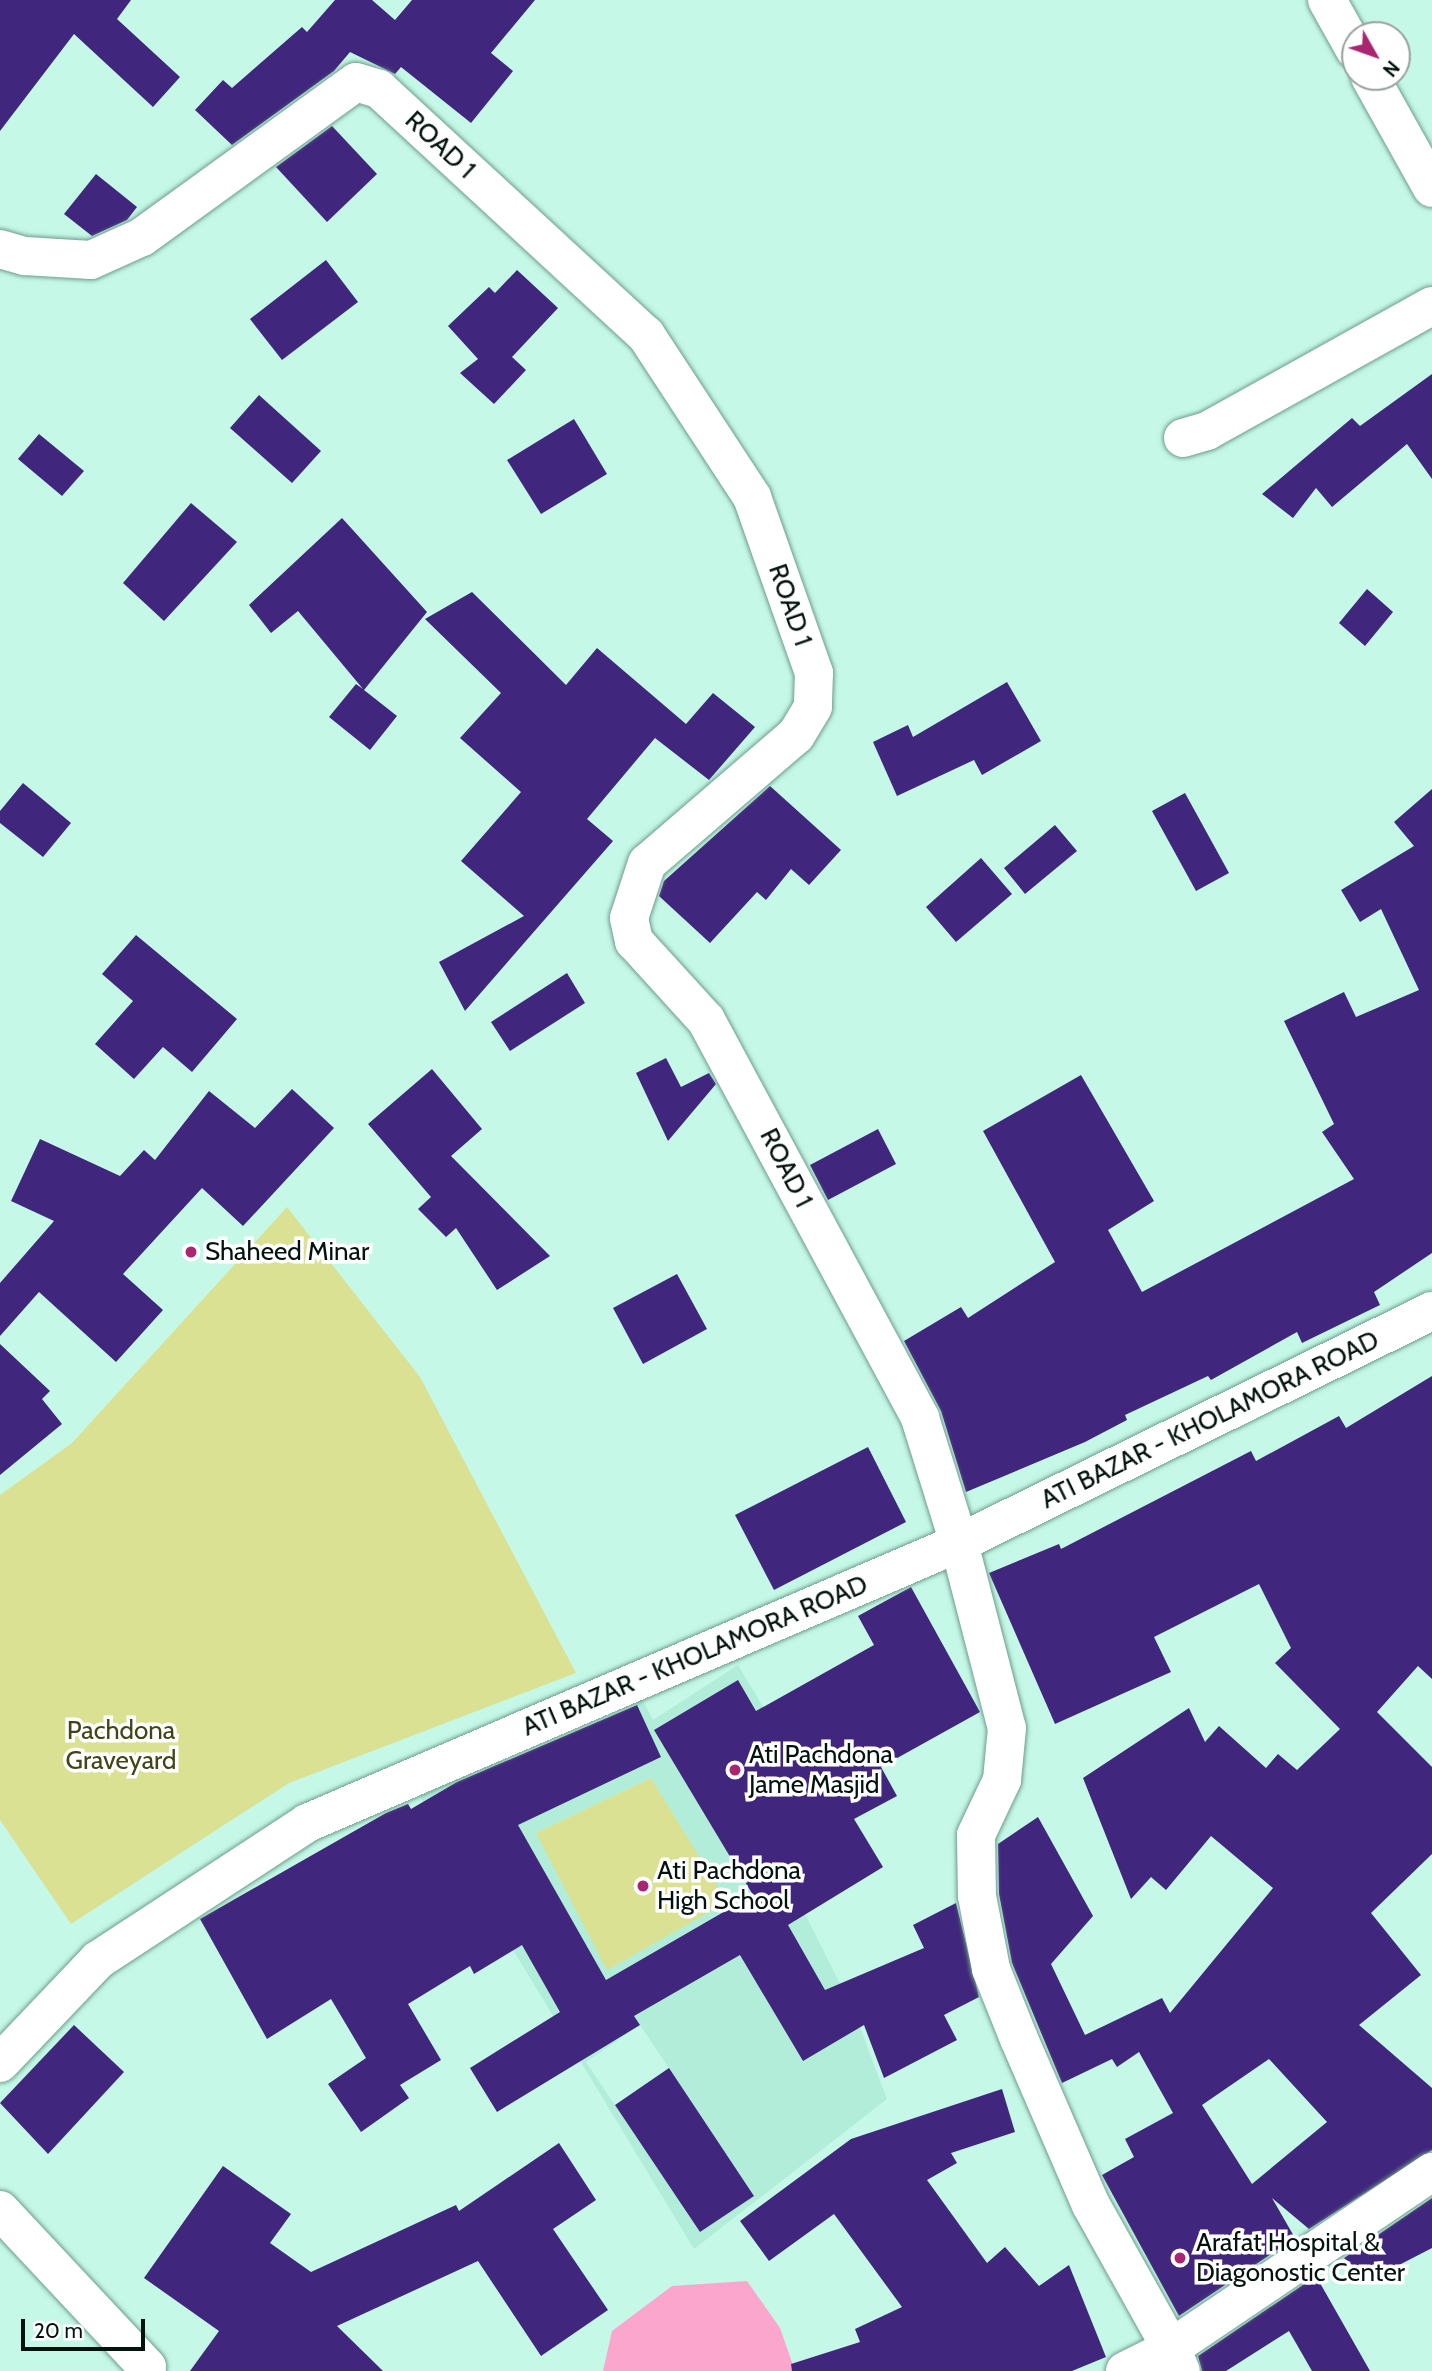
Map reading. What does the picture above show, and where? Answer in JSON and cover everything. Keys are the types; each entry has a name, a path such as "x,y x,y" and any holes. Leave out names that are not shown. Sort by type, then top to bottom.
{"street":[{"path":"1327,0 1341,25"},
{"name":"ROAD 1","path":"0,249 25,256 91,260 142,237 356,82 379,89 646,335 752,497 814,673 813,708 796,735 647,863 629,918 634,941 706,1020 761,1119 920,1418 959,1543"},
{"path":"1378,91 1432,188"},
{"path":"1183,438 1207,430 1432,306"},
{"name":"ATI BAZAR - KHOLAMORA ROAD","path":"0,2063 99,1960 307,1823 959,1543 1432,1311"},
{"path":"959,1543 1007,1728 1002,1780 975,1835 977,1896 991,1969 1091,2205 1176,2360"},
{"path":"1125,2371 1176,2360 1432,2172"},
{"path":"0,2210 147,2367 145,2371"}],"shaded area":[{"path":"738,1665 837,1831 781,1866 855,2014 887,2099 694,2249 420,1796 638,1691 653,1720","holes":["738,1680 816,1810 745,1880 654,1730","633,1698 661,1757 529,1820 501,1760","484,1767 606,1980 766,1888 789,1927 580,2047 437,1794","651,1778 726,1902 536,1833","748,1967 850,2033 802,2060","640,2025 754,2195 700,2232 586,2062"]},
{"path":"747,2281 780,2328 795,2371 603,2371 612,2331 672,2286"}],"green space":[{"name":"Pachdona Graveyard","path":"287,1207 420,1377 576,1673 289,1783 71,1924 0,1820 0,1495 72,1443"},
{"path":"651,1778 727,1902 607,1970 536,1833"}],"building":[{"path":"0,0 131,0 117,19 180,77 153,107 74,34 0,131"},
{"path":"335,0 372,0 395,20 412,0 535,0 491,53 513,71 471,123 401,67 395,74 350,52 334,71 232,145 195,110 223,80 232,88 302,27 307,32"},
{"path":"332,126 377,174 327,222 276,167"},
{"path":"96,174 137,207 127,220 92,236 64,214"},
{"path":"326,260 358,302 282,360 250,319"},
{"path":"517,270 558,308 512,357 526,370 494,404 460,373 478,359 448,326 489,287 495,293"},
{"path":"1432,374 1432,479 1407,444 1332,507 1316,488 1293,518 1262,494 1352,418 1360,426"},
{"path":"259,395 321,451 292,483 230,428"},
{"path":"574,419 607,474 541,514 507,460"},
{"path":"39,434 84,471 62,496 18,459"},
{"path":"191,503 237,542 164,621 123,583"},
{"path":"342,518 427,612 364,690 397,716 370,750 329,717 356,684 363,689 298,611 271,633 249,605"},
{"path":"1367,589 1393,612 1365,646 1339,623"},
{"path":"472,592 566,685 597,648 686,724 713,693 755,727 709,780 655,738 587,819 613,841 465,1011 439,962 524,916 461,861 521,792 460,738 501,693 425,619"},
{"path":"1007,682 1041,741 982,775 974,760 897,796 873,742 908,725 913,737"},
{"path":"23,783 71,823 43,857 0,823 0,811"},
{"path":"770,786 841,850 809,885 791,869 766,900 757,892 710,943 659,896 664,881"},
{"path":"1432,789 1432,1253 1374,1292 1380,1305 1302,1343 1297,1332 1211,1380 1208,1376 1125,1415 1127,1420 1085,1442 966,1492 941,1411 904,1341 961,1307 968,1318 1055,1262 983,1131 1081,1075 1154,1201 1108,1230 1142,1292 1354,1179 1322,1132 1334,1124 1284,1021 1344,992 1356,1017 1419,990 1381,909 1360,922 1341,890 1414,846 1394,822"},
{"path":"1185,793 1229,873 1196,891 1152,811"},
{"path":"1055,825 1077,851 1025,894 1004,868"},
{"path":"981,858 1012,894 956,942 926,907"},
{"path":"136,935 237,1019 192,1072 163,1047 134,1079 95,1044 133,1001 102,974"},
{"path":"567,973 585,1003 510,1051 491,1022"},
{"path":"666,1058 681,1087 709,1073 716,1084 668,1141 636,1073"},
{"path":"432,1069 482,1129 451,1156 550,1256 497,1290 456,1228 446,1237 418,1209 431,1197 368,1124"},
{"path":"292,1089 334,1128 243,1226 202,1188 123,1274 163,1310 116,1362 39,1292 0,1336 0,1283 54,1221 11,1201 40,1139 120,1176 144,1150 155,1160 209,1091 255,1128"},
{"path":"878,1129 896,1164 828,1200 810,1165"},
{"path":"677,1274 707,1329 643,1364 613,1308"},
{"path":"0,1344 50,1391 42,1399 62,1424 0,1475"},
{"path":"1432,1376 1432,1679 1418,1666 1377,1712 1432,1767 1432,1854 1371,1913 1421,1975 1359,2025 1432,2088 1432,2150 1309,2229 1272,2198 1295,2238 1179,2316 1102,2175 1134,2157 1125,2139 1173,2113 1139,2052 1117,2067 1112,2059 1062,2083 1012,1963 999,1894 998,1844 1038,1817 1093,1916 1051,1964 1085,2035 1162,1998 1170,2013 1273,1888 1211,1836 1166,1890 1151,1877 1131,1899 1083,1778 1189,1708 1205,1742 1219,1726 1266,1768 1278,1754 1297,1770 1340,1729 1275,1663 1291,1648 1259,1584 1154,1637 1171,1672 1055,1724 989,1573 1059,1544 1061,1549 1251,1451 1256,1461 1339,1416 1346,1428","holes":["1269,2059 1327,2122 1252,2184 1202,2105"]},
{"path":"868,1447 906,1522 774,1590 735,1515"},
{"path":"911,1587 980,1712 881,1767 897,1796 854,1819 883,1867 788,1925 825,1990 924,1948 913,1925 956,1903 979,1997 944,2015 957,2040 884,2078 864,2025 803,2061 740,1955 634,2016 640,2025 497,2112 470,2068 560,2012 522,1945 474,1974 470,1966 408,2004 441,2060 400,2085 409,2098 361,2132 328,2084 366,2058 331,1999 267,2039 200,1919 386,1813 408,1804 411,1809 457,1782 637,1705 661,1757 518,1825 606,1980 753,1895 654,1730 738,1680 756,1711 874,1645 858,1616"},
{"path":"74,2025 124,2072 48,2154 0,2103"},
{"path":"669,2068 754,2196 700,2232 615,2105"},
{"path":"1002,2089 1015,2132 951,2153 957,2163 927,2180 987,2263 1005,2247 1039,2286 1069,2265 1106,2357 1072,2371 792,2371 791,2364 860,2342 855,2329 902,2307 834,2214 769,2261 740,2221 851,2139"},
{"path":"559,2143 596,2200 553,2229 608,2310 541,2356 478,2261 337,2326 383,2371 190,2371 219,2331 144,2278 223,2166 291,2214 270,2243 311,2272 456,2205 459,2211"},
{"path":"1432,2198 1432,2248 1370,2280 1344,2258"},
{"path":"1316,2276 1370,2371 1312,2371 1289,2331 1226,2371 1202,2371 1198,2356"}],"place":[{"name":"Shaheed Minar","path":"191,1252"},
{"name":"Ati Pachdona Jame Masjid","path":"735,1770"},
{"name":"Ati Pachdona High School","path":"643,1886"},
{"name":"Arafat Hospital & Diagonostic Center","path":"1180,2258"}]}
